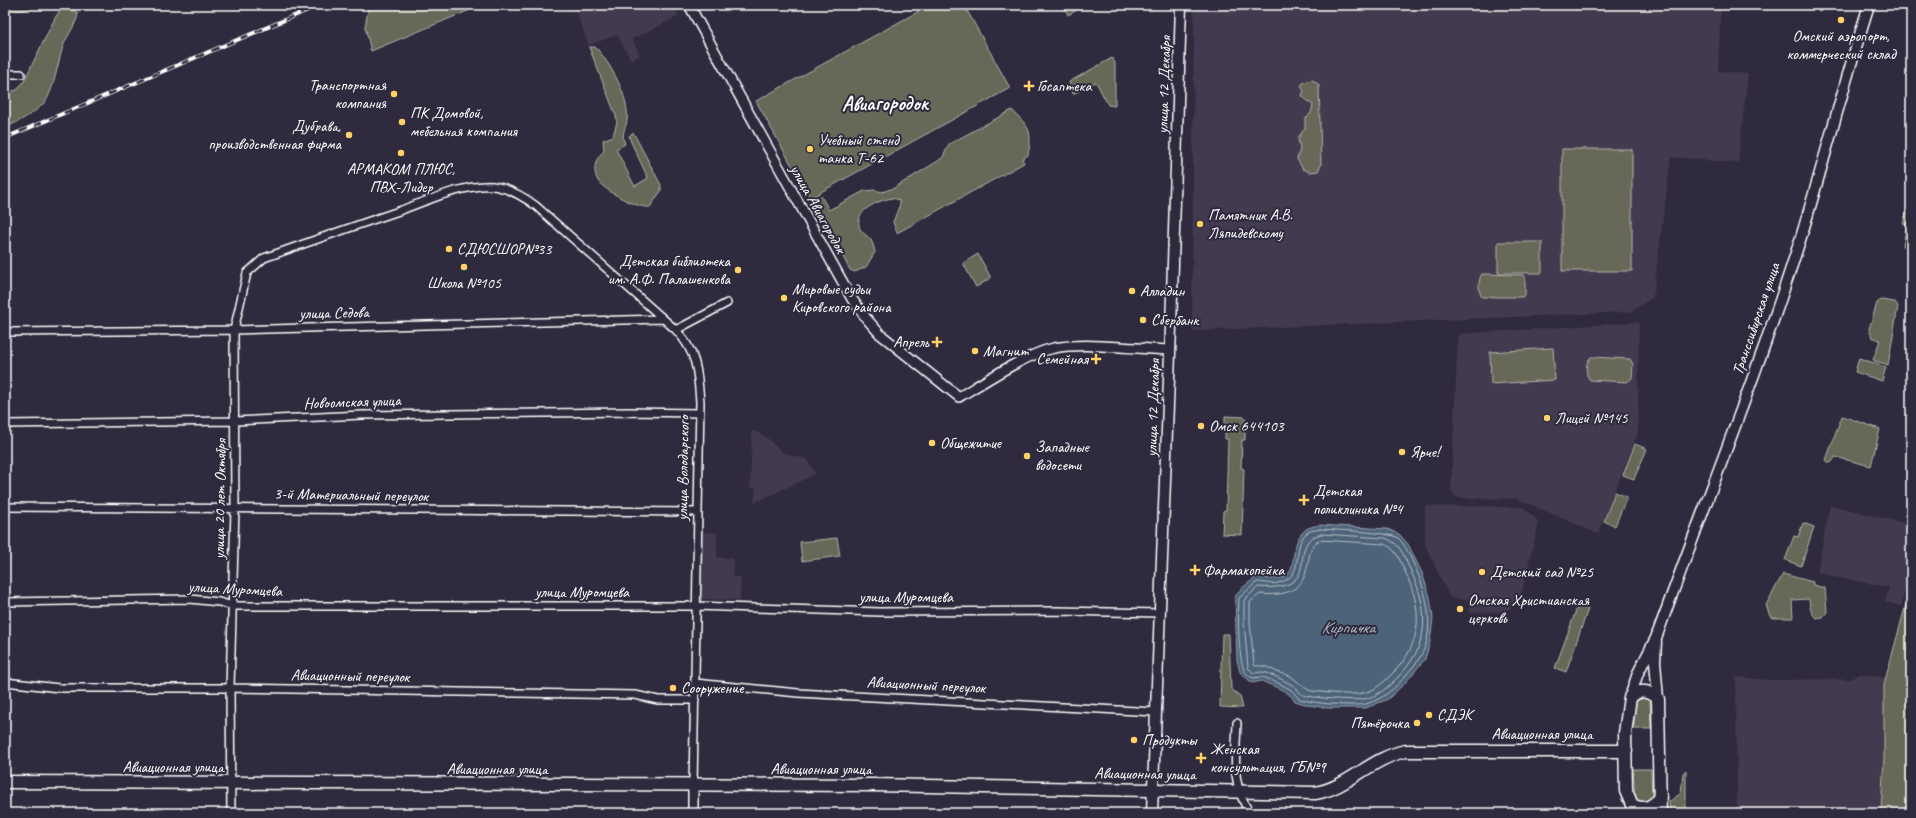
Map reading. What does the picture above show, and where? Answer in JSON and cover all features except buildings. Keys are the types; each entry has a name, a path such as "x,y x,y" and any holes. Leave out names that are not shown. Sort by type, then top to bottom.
{"main road":[{"name":"улица 12 Декабря","path":"1152,813 1170,350 1181,5"},
{"name":"Транссибирская улица","path":"1656,638 1717,475 1802,234 1869,5"},
{"path":"1656,638 1638,673 1630,697 1625,733 1626,791 1635,809 1648,808 1655,804 1660,796"},
{"path":"1656,638 1655,662 1658,698 1660,813"},
{"path":"1630,697 1636,692 1644,691 1652,693 1658,698"},
{"name":"Авиационная улица","path":"5,782 693,786 872,785 1315,793 1326,792 1379,760 1394,753 1406,751 1626,750"}],"street":[{"name":"улица Авиагородок","path":"689,5 852,299 880,334 959,397 1037,353 1054,348 1071,346 1170,350"},
{"path":"5,74 20,74"},
{"name":"улица 20 лет Октября","path":"231,813 230,688 235,508 234,330 247,273 264,258 463,190 493,186 526,198"},
{"name":"улица Володарского","path":"526,198 676,330 690,349 695,361 698,378 700,413 697,512 693,813"},
{"path":"676,330 727,303"},
{"name":"улица Седова","path":"5,332 234,330 663,319"},
{"name":"Новоомская улица","path":"5,424 235,421 362,415 628,412 700,413"},
{"name":"3-й Материальный переулок","path":"5,507 697,512"},
{"name":"улица Муромцева","path":"5,602 190,600 219,602 233,606 696,606 880,612 1057,611 1160,613"},
{"name":"Авиационный переулок","path":"5,682 58,688 230,688 635,695 658,700 694,700"},
{"name":"Авиационный переулок","path":"695,683 798,693 1155,712"},
{"path":"1237,723 1236,782 1238,791 1250,813"}],"shaded area":[{"path":"573,5 672,5 679,16 632,39 640,55 631,60 617,35 589,45"},
{"path":"1194,5 1721,5 1718,71 1748,74 1738,163 1671,157 1653,297 1631,312 1192,331"},
{"name":"Лицей №145","path":"1639,322 1638,432 1598,534 1518,499 1457,498 1451,491 1458,334"},
{"path":"752,430 766,437 783,453 807,459 816,474 754,503 756,489 750,487"},
{"path":"1830,505 1911,525 1911,564 1901,606 1885,602 1889,587 1834,577 1817,572"},
{"name":"Детский сад №25","path":"1425,506 1523,507 1539,522 1520,599 1516,604 1504,612 1469,613 1469,600 1450,598 1425,545"},
{"path":"702,532 717,533 717,557 733,558 733,577 741,577 740,600 701,599"},
{"path":"1911,582 1911,797 1880,813 1737,813 1736,677 1767,680 1850,679 1860,674 1887,678"}],"green space":[{"path":"5,5 37,5 25,10 14,10 5,7"},
{"path":"369,5 482,5 371,51 365,27"},
{"path":"930,5 964,5 1010,88 810,198 756,101"},
{"path":"1063,5 1086,5 1068,15"},
{"path":"69,8 78,13 74,25 64,44 49,95 42,105 36,110 23,119 5,128 5,93 17,90 24,81 55,18 61,9"},
{"path":"589,47 595,47 607,62 622,91 627,111 627,120 623,134 625,144 616,149 632,181 635,186 648,178 631,142 629,136 632,133 634,134 661,185 661,191 650,207 638,205 614,194 607,190 596,177 595,164 598,157 604,151 603,140 613,136 617,122"},
{"path":"1112,58 1115,63 1115,106 1108,105 1096,82 1073,94 1069,82"},
{"path":"1312,80 1319,86 1321,165 1318,171 1310,172 1303,169 1297,159 1300,149 1298,138 1305,128 1305,119 1311,113 1313,105 1302,96 1304,91 1301,86 1304,82"},
{"path":"1012,110 1026,125 1030,134 1028,155 1022,159 1024,163 897,233 893,222 900,204 899,200 892,198 874,204 863,212 859,222 860,229 871,240 875,252 866,267 855,272 850,270 814,203 821,196 829,210 864,191 875,190 882,192 894,188 943,157 949,144"},
{"path":"1562,149 1632,149 1632,271 1562,271"},
{"path":"1911,198 1911,248 1903,246 1907,224 1903,223"},
{"path":"1498,242 1542,242 1542,273 1498,273"},
{"path":"978,254 991,278 976,287 963,263"},
{"path":"1482,274 1523,275 1525,278 1525,295 1522,297 1482,297 1479,286"},
{"path":"1881,300 1895,302 1898,306 1888,365 1873,360 1880,340 1872,337 1869,329 1877,303"},
{"path":"1553,348 1555,380 1491,384 1490,352"},
{"path":"1591,357 1630,359 1633,364 1632,378 1627,382 1590,380 1587,375 1586,368"},
{"path":"1859,358 1886,367 1882,381 1855,372"},
{"path":"1225,416 1245,417 1245,440 1242,440 1241,468 1244,469 1242,535 1222,534 1223,511 1226,510 1228,439 1225,439"},
{"path":"1842,416 1880,429 1871,466 1835,457 1832,462 1829,463 1826,460"},
{"path":"1635,444 1647,449 1634,479 1623,475"},
{"path":"1615,492 1627,497 1615,526 1604,521"},
{"path":"1803,523 1814,527 1801,566 1785,560 1794,536 1798,537"},
{"path":"837,538 840,556 802,561 800,542"},
{"path":"1783,574 1813,582 1813,585 1825,588 1827,612 1823,617 1816,618 1814,616 1809,599 1792,600 1793,618 1773,618 1769,614 1766,605"},
{"path":"1911,603 1911,810 1902,813 1875,813 1881,811 1884,759 1884,684 1906,604"},
{"path":"1578,605 1588,609 1566,672 1555,668"},
{"path":"1222,634 1229,634 1231,689 1240,696 1243,708 1220,707"},
{"path":"1642,697 1647,697 1650,700 1651,729 1634,729 1634,704"},
{"path":"1633,769 1651,769 1652,798 1648,803 1638,803 1635,798"},
{"path":"1686,770 1686,813 1670,811 1669,802 1681,793 1683,773"}],"water":[{"name":"Кирпичка","path":"1319,525 1387,529 1399,534 1408,544 1422,573 1430,597 1433,618 1430,642 1425,659 1406,682 1388,699 1366,708 1328,708 1308,705 1295,701 1284,691 1262,681 1252,683 1240,672 1237,660 1235,597 1241,589 1256,577 1273,579 1283,577 1289,572 1292,566 1298,539 1306,529"}],"railway":[{"path":"5,138 320,5"}],"place":[{"name":"Омский аэропорт, коммерческий склад","path":"1841,20"},
{"name":"Госаптека","path":"1029,86"},
{"name":"Транспортная компания","path":"394,94"},
{"name":"ПК Домовой, мебельная компания","path":"402,122"},
{"name":"Дубрава, производственная фирма","path":"349,135"},
{"name":"Учебный стенд танка Т-62","path":"810,149"},
{"name":"АРМАКОМ ПЛЮС, ПВХ-Лидер","path":"401,153"},
{"name":"Памятник А.В. Ляпидевскому","path":"1200,224"},
{"name":"СДЮСШОР№33","path":"449,249"},
{"name":"Школа №105","path":"464,267"},
{"name":"Детская библиотека им. А.Ф. Палашенкова","path":"738,270"},
{"name":"Алладин","path":"1132,291"},
{"name":"Мировые судьи Кировского района","path":"784,298"},
{"name":"Сбербанк","path":"1143,320"},
{"name":"Апрель","path":"937,342"},
{"name":"Магнит","path":"975,351"},
{"name":"Семейная","path":"1096,359"},
{"name":"Лицей №145","path":"1547,418"},
{"name":"Омск 644103","path":"1201,426"},
{"name":"Общежитие","path":"932,443"},
{"name":"Ярче!","path":"1402,452"},
{"name":"Западные водосети","path":"1027,456"},
{"name":"Детская поликлиника №4","path":"1304,500"},
{"name":"Фармакопейка","path":"1195,570"},
{"name":"Детский сад №25","path":"1482,572"},
{"name":"Омская Христианская церковь","path":"1460,609"},
{"name":"Сооружение","path":"673,688"},
{"name":"СДЭК","path":"1429,715"},
{"name":"Пятёрочка","path":"1417,723"},
{"name":"Продукты","path":"1134,740"},
{"name":"Женская консультация, ГБ№9","path":"1201,758"}],"district":[{"name":"Авиагородок","path":"885,103"}]}
